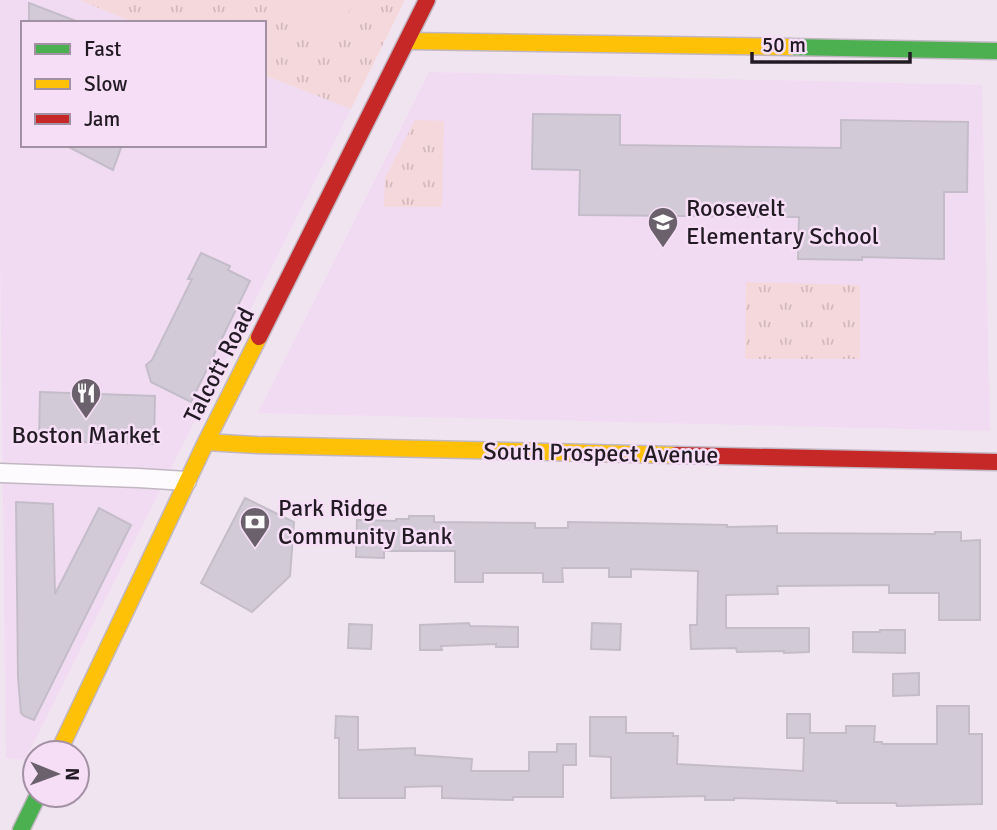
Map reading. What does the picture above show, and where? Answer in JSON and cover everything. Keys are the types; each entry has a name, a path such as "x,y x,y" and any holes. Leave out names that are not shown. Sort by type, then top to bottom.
{"street":[{"name":"Talcott Road","path":"65,739 206,442 427,0"},
{"path":"407,41 997,51"},
{"name":"South Prospect Avenue","path":"206,442 997,462"},
{"path":"0,473 187,481"},
{"path":"21,830 31,809"}],"shaded area":[{"path":"0,0 79,0 130,21 21,21 21,147 266,147 266,76 351,109 36,739 21,739 21,760 6,758"},
{"name":"Roosevelt Elementary School","path":"429,72 982,85 990,431 258,413"}],"green space":[{"path":"79,0 405,0 351,109 266,76 266,21 130,21"},
{"path":"255,0 356,0 336,32 320,36"},
{"path":"415,120 444,121 442,207 384,207 385,178"},
{"path":"746,282 860,285 860,359 745,359"}],"building":[{"path":"29,3 76,21 29,21"},
{"path":"533,114 620,115 620,145 841,148 841,120 968,122 967,192 944,192 944,259 798,259 799,217 579,215 580,170 532,169"},
{"path":"69,147 121,147 113,170"},
{"path":"201,253 230,266 228,270 250,281 191,402 151,382 146,365 152,360 192,279 188,279"},
{"path":"40,392 155,396 154,444 39,441"},
{"name":"Park Ridge Community Bank","path":"245,498 294,522 290,576 252,612 201,583"},
{"path":"16,502 53,504 55,594 99,508 131,525 34,720 21,713 18,677"},
{"path":"409,516 434,516 434,522 535,523 535,528 568,528 568,522 777,526 777,533 961,532 961,541 980,540 980,620 939,620 939,593 889,593 889,585 777,586 778,594 726,595 726,628 809,628 809,652 737,652 736,648 691,649 690,625 697,625 698,571 631,569 631,577 609,577 609,568 562,568 563,582 543,582 543,573 483,573 483,582 455,582 455,551 384,551 384,558 356,557 357,520 396,521 409,519"},
{"path":"469,623 470,626 518,627 518,647 496,647 496,644 441,646 442,650 420,650 420,625"},
{"path":"592,623 621,624 620,650 591,649"},
{"path":"349,624 372,625 371,649 348,648"},
{"path":"905,630 905,653 853,652 853,632"},
{"path":"919,673 919,695 893,696 893,674"},
{"path":"937,706 969,706 969,734 982,734 982,804 897,806 896,803 837,801 734,798 705,800 705,796 611,798 611,757 590,756 590,717 626,717 626,733 673,733 673,736 678,736 677,764 803,771 804,738 787,738 787,714 810,714 810,733 846,733 846,726 875,726 874,742 937,744"},
{"path":"336,716 358,717 358,750 415,748 415,755 472,759 471,771 529,771 529,752 557,752 557,744 576,744 576,765 563,765 563,797 513,797 513,800 442,798 442,786 405,787 405,798 339,798 339,738 335,738"}],"traffic: fast":[{"path":"790,47 997,51"},
{"path":"21,830 31,809"}],"traffic: slow":[{"path":"407,41 790,47"},
{"path":"65,739 259,337"},
{"path":"206,442 676,455"}],"traffic: jam":[{"path":"259,337 427,0"},
{"path":"676,455 997,462"}],"place":[{"name":"Roosevelt Elementary School","path":"663,249"},
{"name":"Boston Market","path":"86,420"},
{"name":"Park Ridge Community Bank","path":"255,549"}]}
